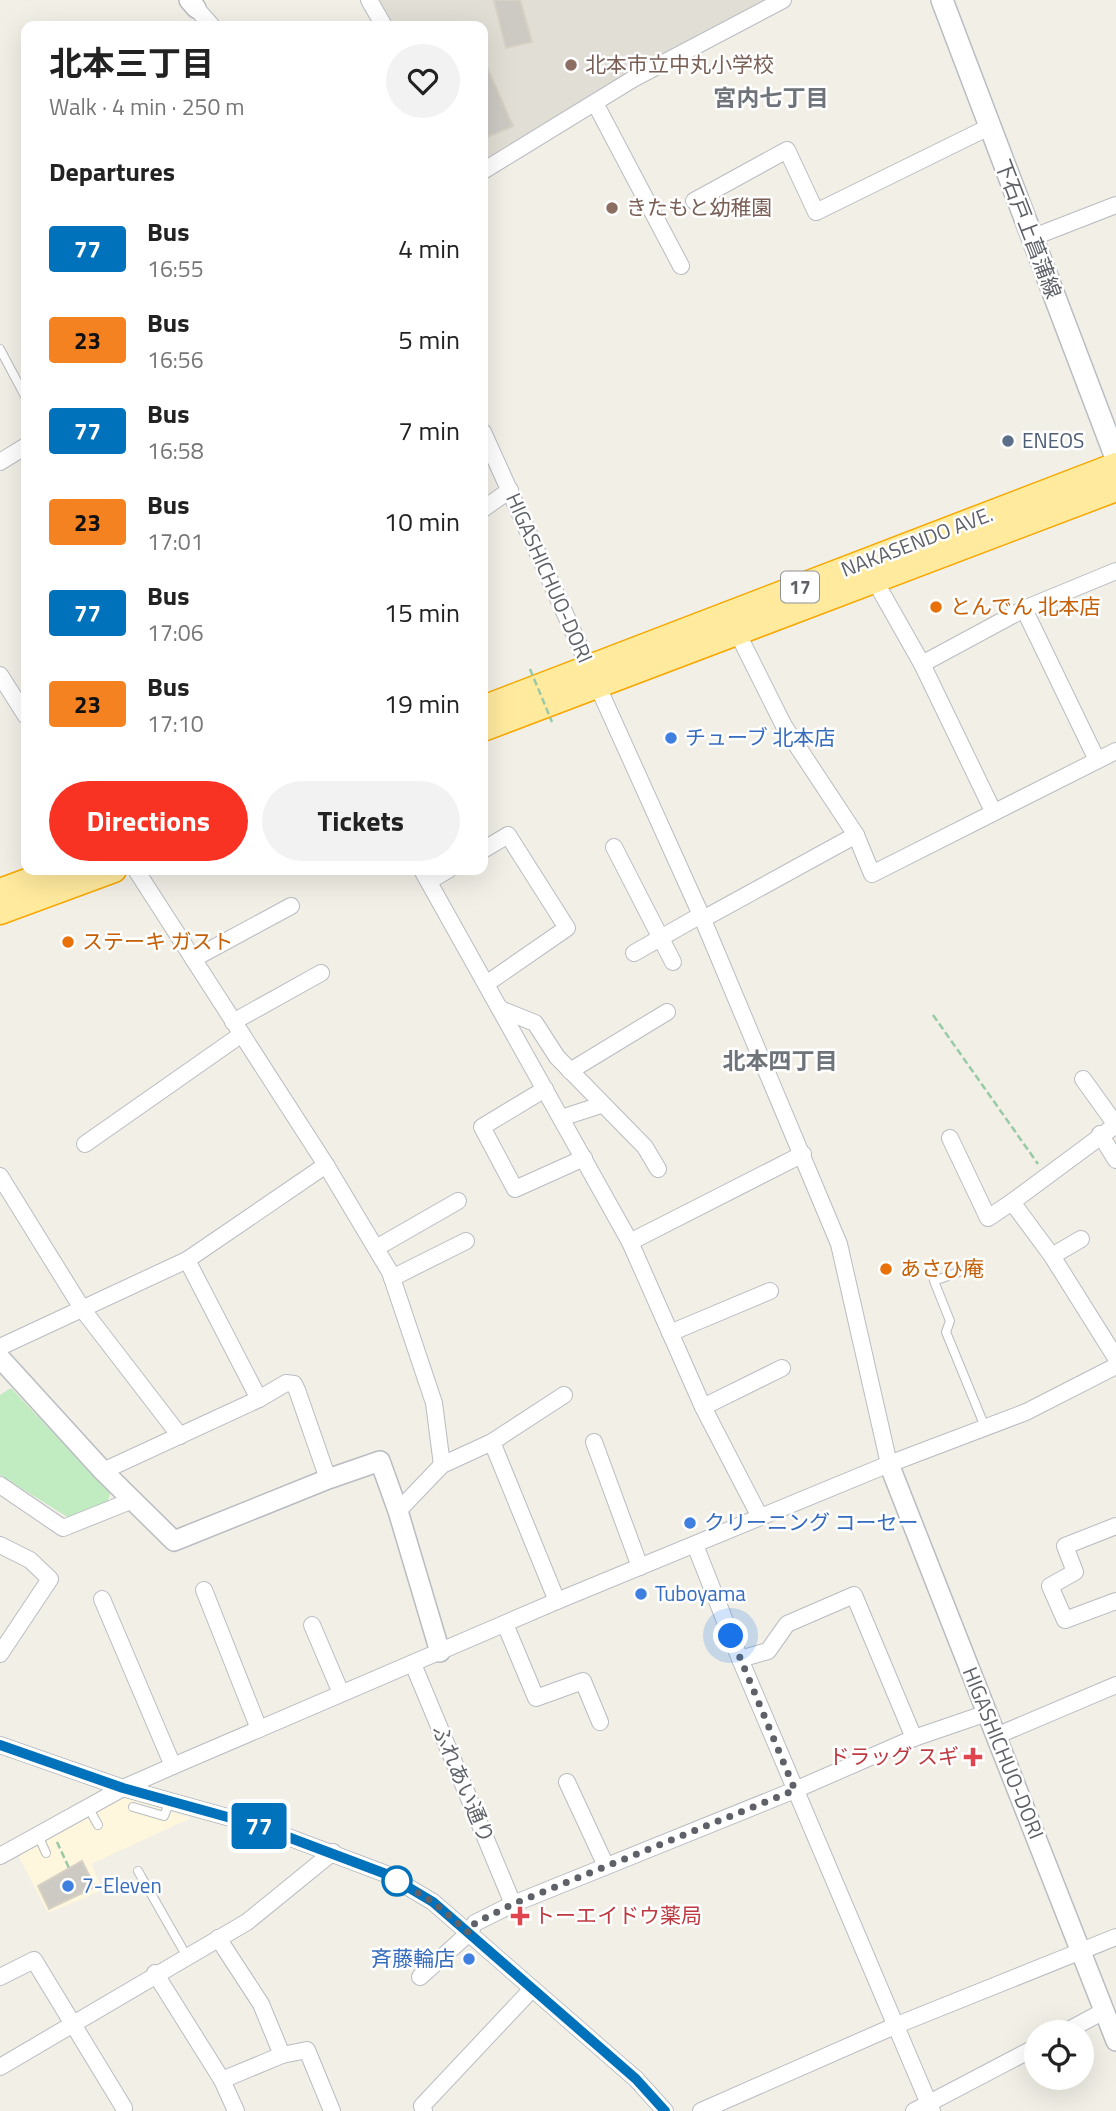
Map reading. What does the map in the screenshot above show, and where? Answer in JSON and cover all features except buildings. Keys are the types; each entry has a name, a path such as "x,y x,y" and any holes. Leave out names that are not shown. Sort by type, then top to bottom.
{"highway":[{"name":"NAKASENDO AVE.","path":"488,727 593,678 1116,465"},
{"name":"NAKASENDO AVE.","path":"488,707 593,678 737,632 1116,489"},
{"path":"0,891 43,875"},
{"path":"0,912 100,875"}],"main road":[{"name":"下石戸上菖蒲線","path":"942,0 1116,458"}],"street":[{"path":"369,0 381,21"},
{"path":"488,169 633,79 783,0"},
{"path":"192,4 207,21"},
{"path":"595,103 681,265"},
{"path":"694,201 787,150 816,212 989,127"},
{"path":"1031,238 1116,205"},
{"name":"HIGASHICHUO-DORI","path":"488,443 702,917 839,1244 889,1464 1116,2041"},
{"path":"0,463 21,449"},
{"path":"488,505 510,490"},
{"path":"922,664 1024,609 1116,570"},
{"path":"875,581 922,664 993,811"},
{"path":"1024,609 1097,760"},
{"path":"737,632 784,726 856,835 872,874 1116,751"},
{"path":"0,675 21,708"},
{"path":"486,984 567,928 509,835 488,847"},
{"path":"635,953 660,937 856,835"},
{"path":"614,847 673,962"},
{"path":"139,875 326,1165 392,1278 434,1403 442,1465"},
{"path":"426,875 631,1242 703,1407 760,1517"},
{"path":"193,960 291,906"},
{"path":"85,1144 238,1028 321,973"},
{"path":"500,1009 535,1023 570,1071 645,1147 658,1169"},
{"path":"570,1071 667,1012"},
{"path":"950,1138 988,1218 1116,1125 1083,1079"},
{"path":"545,1089 482,1127 515,1189 584,1158"},
{"path":"562,1118 601,1105"},
{"path":"1100,1135 1116,1160"},
{"path":"631,1242 803,1154"},
{"path":"0,1347 187,1260 326,1165"},
{"path":"0,1176 83,1310 180,1436"},
{"path":"376,1248 458,1201"},
{"path":"1012,1202 1052,1256 1116,1358"},
{"path":"1052,1256 1081,1239"},
{"path":"392,1278 466,1241"},
{"path":"187,1260 258,1399"},
{"path":"670,1333 770,1291"},
{"path":"0,1358 103,1471 174,1541 380,1461 398,1511 440,1653"},
{"path":"0,1856 123,1788 173,1766 557,1601 889,1464 1026,1412 1116,1366"},
{"path":"703,1407 782,1368"},
{"path":"103,1471 258,1399 286,1383 294,1384 328,1479"},
{"path":"398,1511 442,1465 492,1441 564,1395"},
{"path":"492,1441 557,1601"},
{"path":"594,1442 640,1567"},
{"path":"0,1485 63,1528 133,1500"},
{"path":"1116,1526 1065,1546 1075,1572 1050,1586 1065,1620 1116,1601"},
{"path":"0,1545 30,1560 50,1579 0,1654"},
{"path":"695,1545 795,1790 897,2025 925,2108 1024,2054"},
{"path":"204,1590 259,1729"},
{"path":"740,1659 768,1651 786,1624 854,1595 914,1738"},
{"path":"102,1599 173,1766"},
{"path":"505,1624 536,1698 583,1681 600,1722"},
{"path":"312,1625 341,1693"},
{"name":"ふれあい通り","path":"412,1664 513,1904"},
{"path":"996,1736 1116,1685"},
{"path":"421,1977 469,1933 475,1923 513,1904 795,1790 914,1738 987,1713"},
{"path":"0,1745 123,1788 256,1825 386,1874 433,1902 636,2079 665,2111"},
{"path":"567,1782 606,1866"},
{"path":"0,2067 155,1973 247,1922 333,1853"},
{"path":"701,2111 897,2025 1116,1937"},
{"path":"218,1938 261,2004 282,2055"},
{"path":"0,1977 34,1960 124,2108"},
{"path":"155,1973 222,2080 236,2111"},
{"path":"424,2111 422,2106 532,1989"},
{"path":"1087,2020 1104,2011"},
{"path":"222,2080 282,2055 307,2050 332,2111"}],"lane":[{"path":"0,349 21,389"},
{"path":"967,1269 934,1281 950,1321 946,1332 985,1427"},
{"path":"133,1807 164,1816 170,1801"},
{"path":"88,1807 98,1825"},
{"path":"44,1832 46,1853"},
{"path":"138,1871 186,1955"}],"path":[{"path":"530,669 551,722"},
{"path":"933,1015 1047,1177"},
{"path":"44,1832 69,1868"}],"shaded area":[{"name":"北本市立中丸小学校","path":"369,0 765,0 488,168 488,21 381,21"},
{"path":"122,1797 191,1818 91,1864 103,1890 48,1913 18,1855"}],"green space":[{"path":"11,1388 110,1493 108,1501 69,1518 0,1475 0,1395"}],"bus line":[{"name":"77","path":"0,1745 123,1788 256,1825 386,1874 433,1902 636,2079 665,2111"}],"place":[{"name":"北本市立中丸小学校","path":"571,65"},
{"name":"きたもと幼稚園","path":"612,208"},
{"name":"ENEOS","path":"1008,441"},
{"name":"とんでん 北本店","path":"936,607"},
{"name":"チューブ 北本店","path":"671,738"},
{"name":"ステーキ ガスト","path":"68,942"},
{"name":"あさひ庵","path":"886,1269"},
{"name":"クリーニング コーセー","path":"690,1523"},
{"name":"Tuboyama","path":"641,1594"},
{"name":"ドラッグ スギ","path":"973,1757"},
{"name":"7-Eleven","path":"68,1886"},
{"name":"トーエイドウ薬局","path":"520,1916"},
{"name":"斉藤輪店","path":"469,1959"}],"district":[{"name":"宮内七丁目","path":"771,98"},
{"name":"北本四丁目","path":"780,1061"}],"route":[{"path":"397,1881 386,1874 433,1902 469,1933 475,1923 513,1904 795,1790 731,1636"}]}
